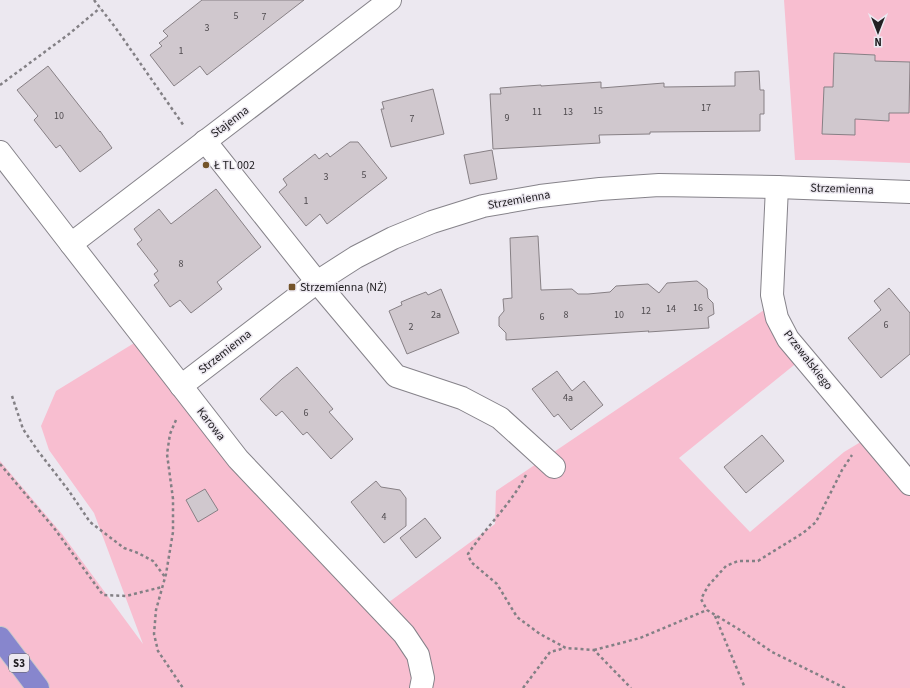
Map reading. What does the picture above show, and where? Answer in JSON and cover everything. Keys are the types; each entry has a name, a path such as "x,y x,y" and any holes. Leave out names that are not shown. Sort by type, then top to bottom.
{"highway":[{"name":"S3","path":"0,638 38,688"}],"street":[{"name":"Stajenna","path":"71,244 390,0"},
{"path":"202,144 396,376 462,398 500,418 554,467"},
{"name":"Karowa","path":"0,152 238,459 404,634 418,655 422,678 421,688"},
{"name":"Strzemienna","path":"188,394 317,282 356,257 393,238 432,222 484,206 540,196 600,189 659,185 777,187 910,192"},
{"name":"Przewalskiego","path":"777,187 772,295 777,318 788,339 910,484"}],"path":[{"path":"94,0 115,26 202,144"},
{"path":"0,85 69,34 100,8"},
{"path":"183,688 158,651 154,634 156,610 163,587 173,532 172,499 167,454 170,434 188,394"},
{"path":"12,396 23,429 90,522 124,548 153,560 165,577"},
{"path":"845,688 772,652 707,610 701,599 708,586 726,566 738,561 758,561 803,533 816,522 842,470 867,433"},
{"path":"538,452 523,482 468,554 471,562 497,584 517,617 540,634 566,648"},
{"path":"0,464 54,528 104,595 126,596 163,587"},
{"path":"522,688 550,652 566,648 594,650 640,638 707,610"},
{"path":"715,615 745,688"},
{"path":"594,650 631,688"}],"shaded area":[{"path":"784,0 910,0 910,163 795,160"},
{"path":"773,304 804,357 679,458 750,532 844,452 874,434 910,476 910,688 0,688 0,461 62,534 143,644 94,513 49,450 41,426 56,391 144,337 185,387 385,605 495,524 496,491"}],"building":[{"path":"202,0 304,0 207,75 200,66 174,86 150,55 162,46 159,43 168,36 163,31"},
{"path":"834,53 875,55 875,61 910,62 909,113 889,113 889,121 855,119 855,135 822,134 824,87 833,87"},
{"path":"48,66 112,148 80,172 60,145 56,148 34,120 38,116 17,90"},
{"path":"759,71 760,90 764,90 764,114 760,114 760,131 650,132 650,134 599,135 600,143 493,149 490,94 501,94 500,88 601,82 601,88 664,83 664,87 735,86 735,72"},
{"path":"433,89 444,134 391,147 381,109 384,109 382,102"},
{"path":"350,142 358,142 387,178 327,224 320,214 306,226 279,192 287,185 283,179 315,154 319,159 327,153 330,157"},
{"path":"492,150 497,179 470,184 464,155"},
{"path":"216,189 261,247 217,282 222,289 191,313 180,300 170,307 154,285 159,281 154,274 158,271 137,244 142,240 134,229 159,209 171,224"},
{"path":"538,236 541,290 572,289 578,294 588,294 610,292 616,286 648,284 659,293 667,283 697,281 707,289 708,298 713,303 714,314 708,317 709,328 506,340 506,333 499,326 499,317 504,311 503,299 512,298 510,238"},
{"path":"889,288 910,313 910,354 881,378 848,338 881,310 874,301"},
{"path":"441,289 459,333 407,354 389,311 402,305 401,302 426,292 428,295"},
{"path":"297,367 333,409 329,412 353,439 331,459 307,432 303,435 282,411 276,416 260,399"},
{"path":"557,371 572,391 584,381 603,405 571,430 558,414 554,417 532,389"},
{"path":"762,435 784,461 746,493 724,467"},
{"path":"376,481 381,487 400,490 406,498 406,526 384,543 351,502"},
{"path":"205,489 218,510 198,522 186,500"},
{"path":"425,518 441,538 416,558 400,538"}],"place":[{"name":"Ł TL 002","path":"206,165"},
{"name":"Strzemienna (NŻ)","path":"292,287"}]}
